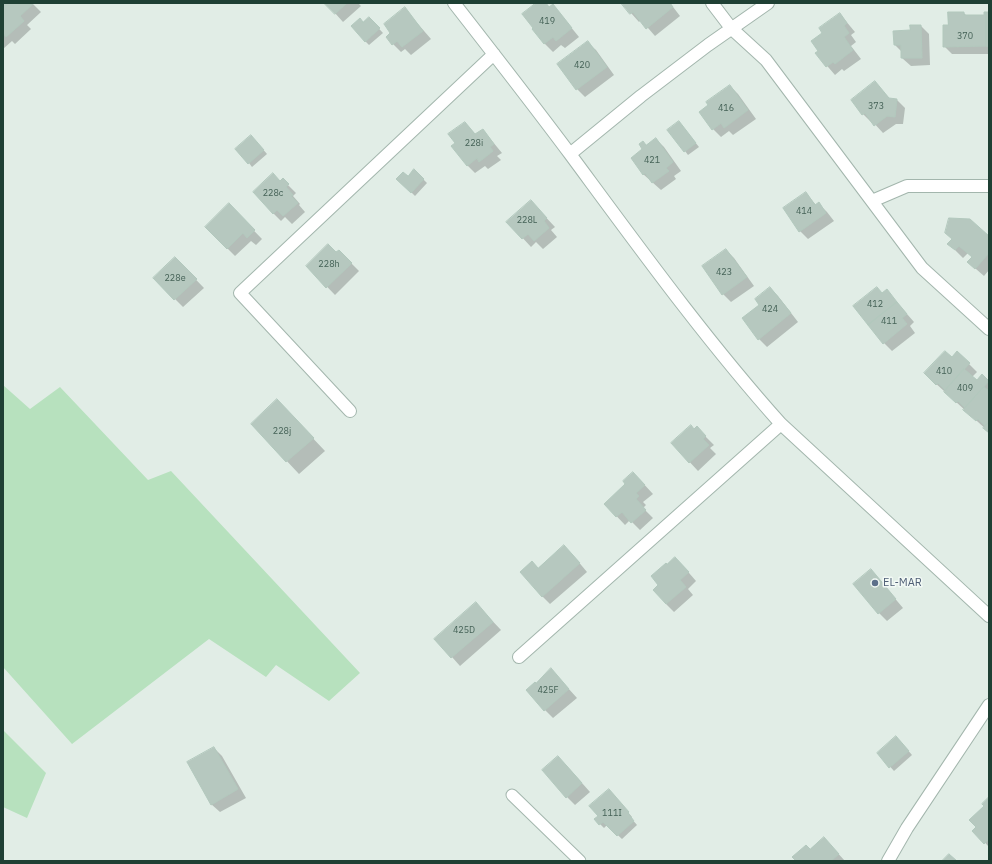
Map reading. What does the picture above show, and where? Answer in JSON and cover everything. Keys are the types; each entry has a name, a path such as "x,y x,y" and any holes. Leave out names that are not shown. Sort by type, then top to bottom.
{"street":[{"path":"454,3 570,154 654,269 722,356 781,424 989,616"},
{"path":"712,3 731,28 766,60 922,268 989,329"},
{"path":"570,154 641,96 731,28 768,3"},
{"path":"350,411 240,293 494,54"},
{"path":"872,201 907,186 989,186"},
{"path":"519,657 781,424"},
{"path":"888,861 907,828 989,705"}],"lane":[{"path":"512,795 580,861"}],"green space":[{"path":"3,385 30,409 60,387 148,480 171,471 360,673 329,701 276,665 266,677 209,639 72,744 3,667"},
{"path":"3,730 46,773 27,818 3,807"}],"building":[{"path":"3,3 33,4 20,16 24,21 6,37 3,33"},
{"path":"324,3 347,3 335,14"},
{"path":"536,3 546,3 549,7 553,4 572,28 556,41 553,37 544,44 522,14"},
{"path":"621,3 670,3 673,7 646,29 633,12 630,14"},
{"path":"405,7 423,31 402,47 397,41 392,45 386,37 390,33 384,24"},
{"path":"948,12 964,12 964,15 984,15 984,12 986,12 986,46 943,47 943,25 948,25"},
{"path":"986,12 989,12 989,47 986,46"},
{"path":"840,13 847,23 844,26 849,33 844,37 853,50 835,64 833,62 826,67 815,53 818,51 811,41 822,33 819,28"},
{"path":"369,17 380,28 365,42 351,26 360,18 363,22"},
{"path":"910,25 921,25 922,58 901,58 901,45 894,45 893,31 910,30"},
{"path":"588,41 607,67 576,90 557,64"},
{"path":"875,81 889,98 897,99 895,117 887,116 874,126 865,113 862,115 851,100"},
{"path":"730,85 748,110 724,128 721,123 712,130 699,112 708,105 706,102"},
{"path":"679,121 696,143 684,152 667,130"},
{"path":"465,122 475,134 483,129 494,144 490,147 493,151 479,162 477,158 467,166 451,146 455,143 448,134"},
{"path":"251,135 264,150 248,164 235,149"},
{"path":"656,138 673,162 666,168 669,171 652,183 645,173 643,175 631,158 642,149 639,144 643,141 646,145"},
{"path":"414,169 424,179 411,193 396,179 403,172 408,176"},
{"path":"273,173 280,181 283,178 289,184 286,187 293,195 291,196 298,203 283,216 277,210 273,214 253,192"},
{"path":"806,192 815,205 819,202 826,213 799,232 783,208"},
{"path":"531,200 547,218 544,221 549,228 534,241 528,234 522,239 506,222"},
{"path":"229,203 255,230 247,238 243,233 227,249 205,227"},
{"path":"949,218 970,219 989,236 989,253 975,269 967,262 972,257 959,246 955,250 947,244 952,239 945,233"},
{"path":"328,244 336,252 339,250 352,263 326,288 306,266"},
{"path":"726,249 747,277 722,295 702,266"},
{"path":"175,257 197,279 174,300 153,278"},
{"path":"770,287 791,313 758,340 742,318 759,305 755,299"},
{"path":"877,287 882,293 887,289 897,302 868,325 853,306"},
{"path":"897,302 907,314 902,318 907,324 883,344 868,325"},
{"path":"945,351 952,357 957,351 970,363 945,390 938,383 936,385 924,373"},
{"path":"964,369 977,380 982,374 989,381 965,408 958,401 956,403 944,392"},
{"path":"984,387 989,391 989,422 985,426 978,419 976,421 963,410"},
{"path":"277,399 314,438 286,462 251,424"},
{"path":"989,422 989,433 983,428"},
{"path":"691,425 694,429 697,426 706,436 703,439 709,445 689,463 671,443"},
{"path":"633,472 645,485 636,493 639,496 636,499 646,510 631,523 622,512 616,517 604,504 625,484 623,481"},
{"path":"564,545 580,563 542,597 520,572 532,561 538,568"},
{"path":"675,557 689,572 680,580 686,587 666,604 653,590 658,585 651,576"},
{"path":"871,569 896,599 878,614 853,584"},
{"path":"476,602 493,622 451,658 434,639"},
{"path":"551,668 569,689 544,711 526,690 535,682 536,683"},
{"path":"896,736 909,751 889,768 877,753"},
{"path":"214,747 238,789 211,805 187,762"},
{"path":"558,756 582,783 566,798 542,770"},
{"path":"609,789 629,812 628,813 634,821 617,836 603,822 599,825 594,819 598,816 589,806"},
{"path":"989,797 989,839 984,844 972,831 976,827 969,820 984,806 982,804"},
{"path":"824,837 839,854 831,861 796,861 792,857 806,845 810,849"},
{"path":"949,854 957,861 942,861"}],"place":[{"name":"EL-MAR","path":"875,583"}]}
